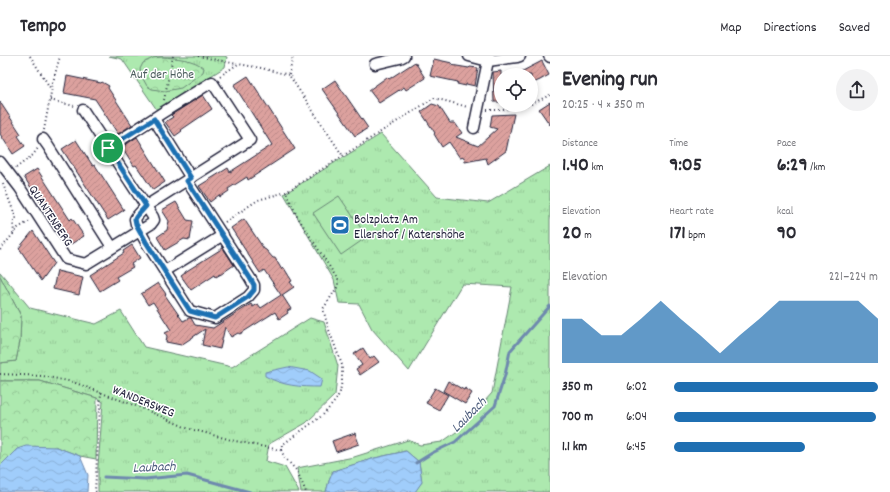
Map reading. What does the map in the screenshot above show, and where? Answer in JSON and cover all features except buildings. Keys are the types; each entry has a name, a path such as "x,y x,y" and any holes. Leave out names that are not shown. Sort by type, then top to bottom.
{"street":[{"path":"376,64 404,56"},
{"path":"469,56 488,59 520,56"},
{"path":"474,128 488,59"},
{"path":"108,148 158,116 212,82 250,140 189,179 146,206 135,219 140,231 190,311 215,318 248,297 254,290 254,285 189,179 158,116"},
{"path":"83,110 146,206"},
{"path":"43,139 112,247"},
{"name":"QUANTENBERG","path":"2,171 20,188 66,259 86,264 151,224 154,217 146,206"},
{"path":"165,271 220,231"}],"path":[{"path":"30,56 52,89"},
{"path":"14,233 13,222 16,218 2,171 15,168 33,155 43,139 56,68 60,56"},
{"path":"158,116 173,56"},
{"path":"198,56 289,75 343,156"},
{"path":"289,75 293,56"},
{"path":"212,82 230,68 238,64"},
{"path":"538,101 550,95"},
{"path":"220,231 258,200 286,192 434,98 478,110 494,110"},
{"path":"50,100 73,105 83,110"},
{"path":"286,192 297,216 338,280 338,286 323,309 342,365 342,380 336,400 323,415 282,445 281,450 297,471 306,492"},
{"path":"0,250 18,228 39,218"},
{"name":"WANDERSWEG","path":"0,374 43,376 73,382 144,409 187,428 235,441 281,450"},
{"path":"96,492 101,392"}],"green space":[{"path":"109,56 227,57 225,67 157,110 122,59"},
{"name":"Auf der Höhe","path":"162,57 195,63 204,68 203,72 181,88 165,91 152,89 147,86 140,69 143,63 153,58"},
{"path":"381,134 437,197 488,203 550,166 550,492 414,492 422,482 419,462 406,451 375,458 333,471 326,492 301,492 297,468 354,457 408,440 420,445 442,442 459,430 492,393 512,287 462,284 409,371 372,329 359,304 339,303 334,280 284,194"},
{"name":"Bolzplatz Am Ellershof / Katershöhe","path":"339,196 367,237 341,255 313,213"},
{"path":"0,272 30,308 96,324 121,311 144,347 232,367 310,318 324,322 338,366 335,395 306,423 269,444 266,461 285,467 299,492 98,492 98,466 103,402 97,398 40,381 0,381 0,363 16,361 20,341 21,316 0,276"},
{"path":"0,276 21,316 20,341 16,361 0,363"},
{"path":"0,381 40,381 97,398 96,459 80,456 56,447 0,466"}],"water":[{"path":"288,367 310,371 322,379 320,387 292,385 278,382 265,376 265,372"},
{"path":"26,446 56,447 80,456 88,475 87,492 0,492 0,466 17,449"},
{"path":"406,451 419,462 422,482 415,492 326,492 333,471 375,458"}],"waterway":[{"name":"Laubach","path":"416,463 432,453 455,442 495,406 505,375 510,351 550,306"},
{"name":"Laubach","path":"104,477 145,479 187,475 250,492"}],"place":[{"name":"Bolzplatz Am Ellershof / Katershöhe","path":"340,225"}],"route":[{"path":"154,119 191,178 187,181 254,285 252,294 215,318 190,311 136,224 135,219 146,206 108,148 154,119"}]}
